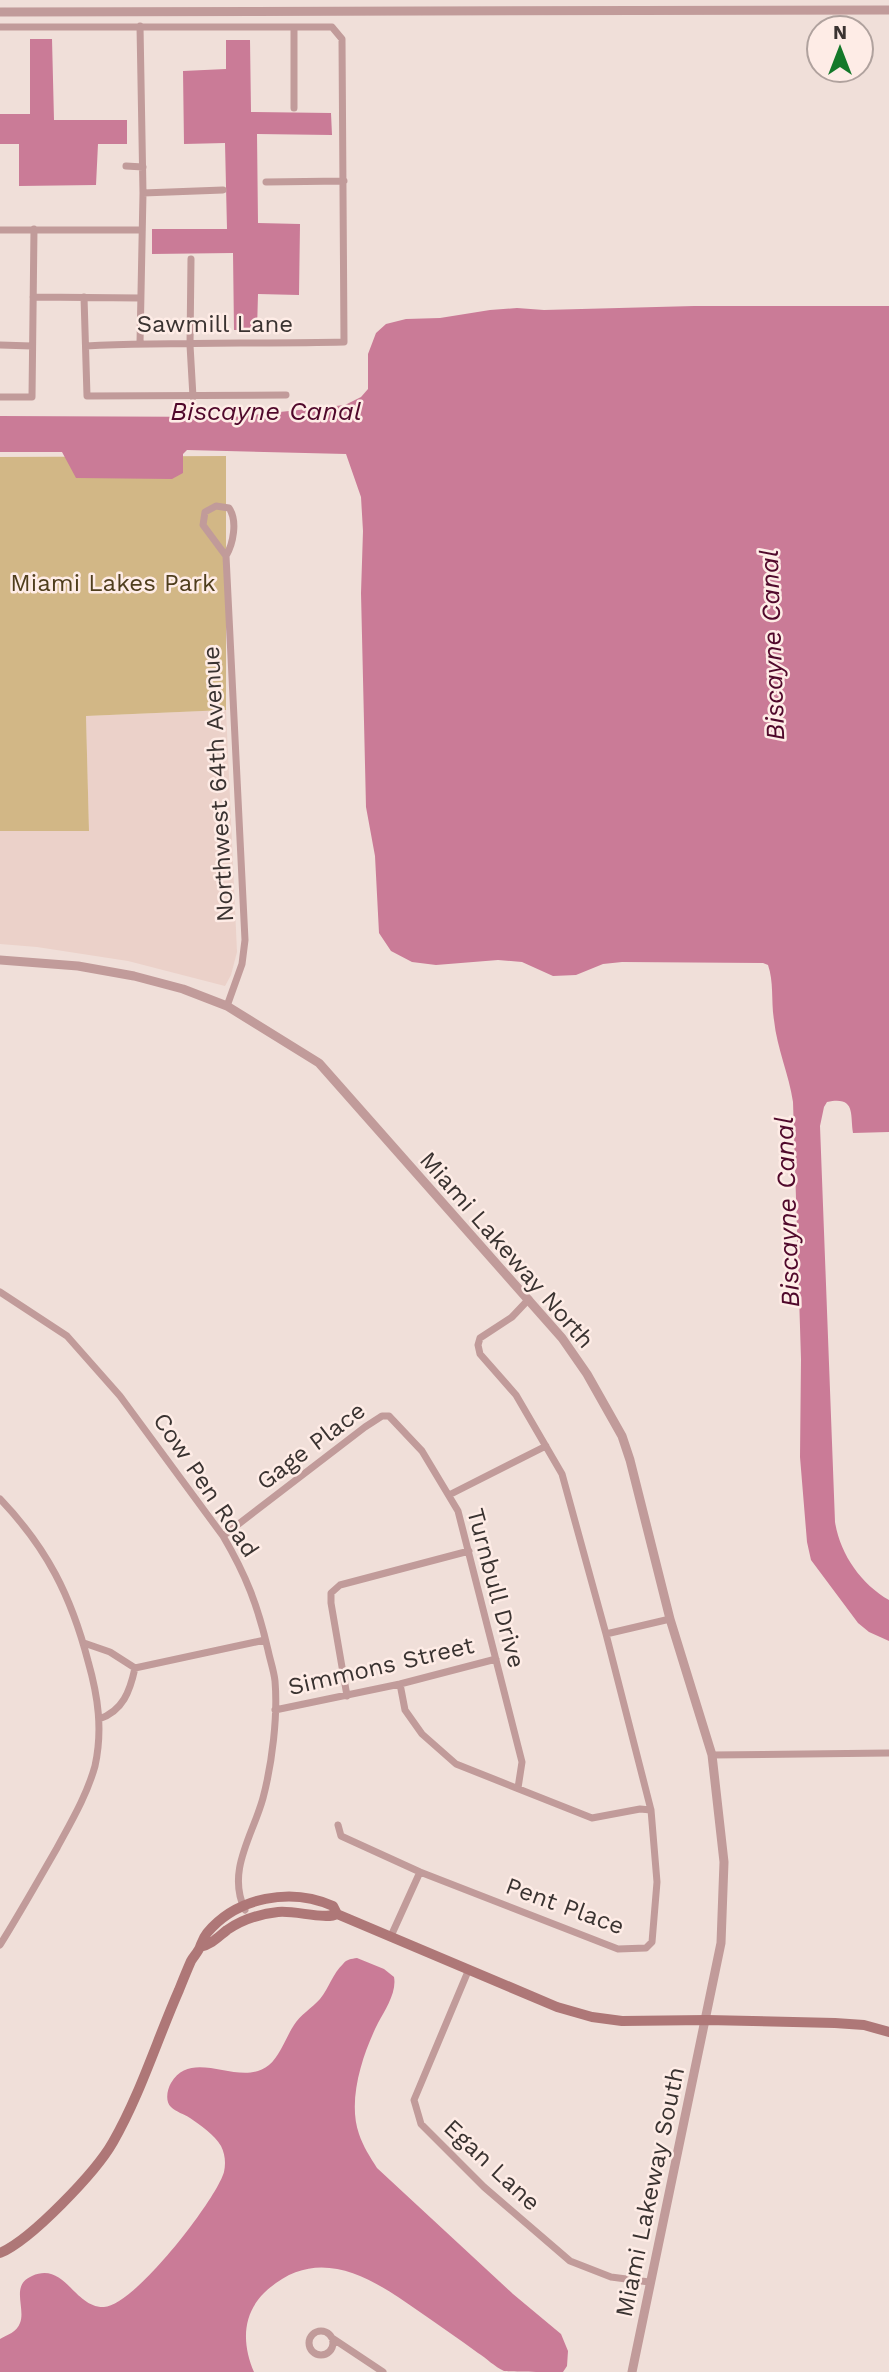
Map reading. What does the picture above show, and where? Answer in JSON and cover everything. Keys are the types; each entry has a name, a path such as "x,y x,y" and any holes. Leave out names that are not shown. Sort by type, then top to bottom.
{"main road":[{"path":"0,2253 32,2230 86,2179 104,2157 128,2113 191,1960 200,1947 211,1945 246,1912 276,1896 298,1896 327,1903 333,1906 337,1913 557,2007 592,2017 622,2021 835,2023 864,2025 889,2032"}],"street":[{"path":"0,12 889,10"},
{"path":"140,26 143,167 140,343"},
{"path":"0,27 332,27 342,39 344,181 266,181"},
{"path":"294,27 294,108"},
{"path":"126,166 143,167"},
{"name":"Sawmill Lane","path":"86,346 140,343 190,345 344,342 344,181"},
{"path":"143,193 223,190"},
{"path":"0,397 32,397 34,229"},
{"path":"0,230 141,230"},
{"path":"191,259 190,345 193,397"},
{"path":"33,297 141,298"},
{"path":"84,297 87,396 286,395"},
{"path":"0,345 32,346"},
{"name":"Northwest 64th Avenue","path":"226,556 203,525 205,512 216,506 229,508 234,516 226,556 244,940 242,964 227,1006"},
{"name":"Miami Lakeway North","path":"0,960 78,966 134,976 183,989 227,1006 319,1063 529,1299 562,1338 587,1374 622,1436 670,1619 712,1755 724,1862 721,1943 707,2020"},
{"name":"Cow Pen Road","path":"0,1292 68,1336 120,1395 223,1536 256,1601 275,1680 275,1710 263,1799 245,1844 238,1871 246,1912"},
{"path":"400,1684 405,1710 422,1734 456,1765 592,1818 640,1809 651,1810 562,1474 516,1395 480,1354 480,1338 512,1317 529,1299"},
{"name":"Gage Place","path":"223,1536 365,1427 382,1416 389,1416"},
{"name":"Turnbull Drive","path":"389,1416 422,1451 458,1511 522,1762 518,1788"},
{"path":"449,1495 546,1446"},
{"path":"0,1499 25,1526 69,1599 84,1643 99,1719 97,1755 90,1780 68,1827 0,1945"},
{"path":"347,1696 331,1593 340,1585 469,1551"},
{"path":"606,1634 670,1619"},
{"path":"84,1643 110,1652 135,1668 265,1640"},
{"name":"Simmons Street","path":"275,1710 400,1684 496,1659"},
{"path":"99,1719 114,1714 131,1688 135,1668"},
{"path":"712,1755 889,1753"},
{"name":"Pent Place","path":"338,1825 341,1836 420,1872 618,1949 646,1948 652,1942 657,1882 651,1810"},
{"path":"391,1936 420,1872"},
{"name":"Egan Lane","path":"468,1969 414,2100 421,2124 484,2187 570,2261 611,2277 649,2283"},
{"name":"Miami Lakeway South","path":"632,2372 707,2020"},
{"path":"332,2337 383,2372"}],"shaded area":[{"path":"226,710 237,952 225,986 128,961 0,944 0,831 89,831 86,716"}],"green space":[{"name":"Miami Lakes Park","path":"226,456 226,710 86,716 89,831 0,831 0,457"}],"water":[{"path":"30,39 52,39 54,120 127,120 127,144 98,144 96,185 19,186 19,144 0,144 0,114 30,114"},
{"path":"226,40 250,40 251,112 331,113 332,135 257,134 258,223 300,224 299,295 258,294 257,330 234,330 233,253 152,254 152,229 227,229 225,143 184,144 183,71 226,69"},
{"name":"Biscayne Canal","path":"694,306 889,306 889,1132 853,1133 850,1108 843,1102 836,1101 827,1102 820,1126 835,1522 853,1567 869,1586 889,1600 889,1641 869,1632 858,1623 811,1560 807,1542 800,1457 801,1359 793,1102 776,1031 768,965 622,962 603,964 576,975 553,976 522,962 498,960 436,965 412,962 391,951 379,933 375,856 366,807 361,593 363,531 361,497 346,454 187,450 183,454 183,473 172,479 76,478 62,452 0,452 0,416 233,417 345,405 361,397 368,389 368,354 376,333 386,324 406,319 440,318 517,308 544,310"},
{"path":"357,1958 384,1969 394,1977 390,2001 367,2048 358,2077 356,2121 365,2147 377,2168 513,2294 561,2334 568,2351 567,2366 563,2372 504,2371 380,2286 361,2276 323,2267 303,2270 284,2278 264,2293 251,2311 246,2340 254,2372 0,2372 0,2339 19,2326 20,2291 25,2280 43,2273 53,2275 94,2305 104,2307 117,2302 134,2289 172,2250 218,2186 225,2165 221,2146 203,2127 171,2107 167,2095 171,2083 180,2073 192,2068 204,2067 245,2073 269,2065 280,2052 297,2021 320,1999 340,1968 348,1960"}]}
